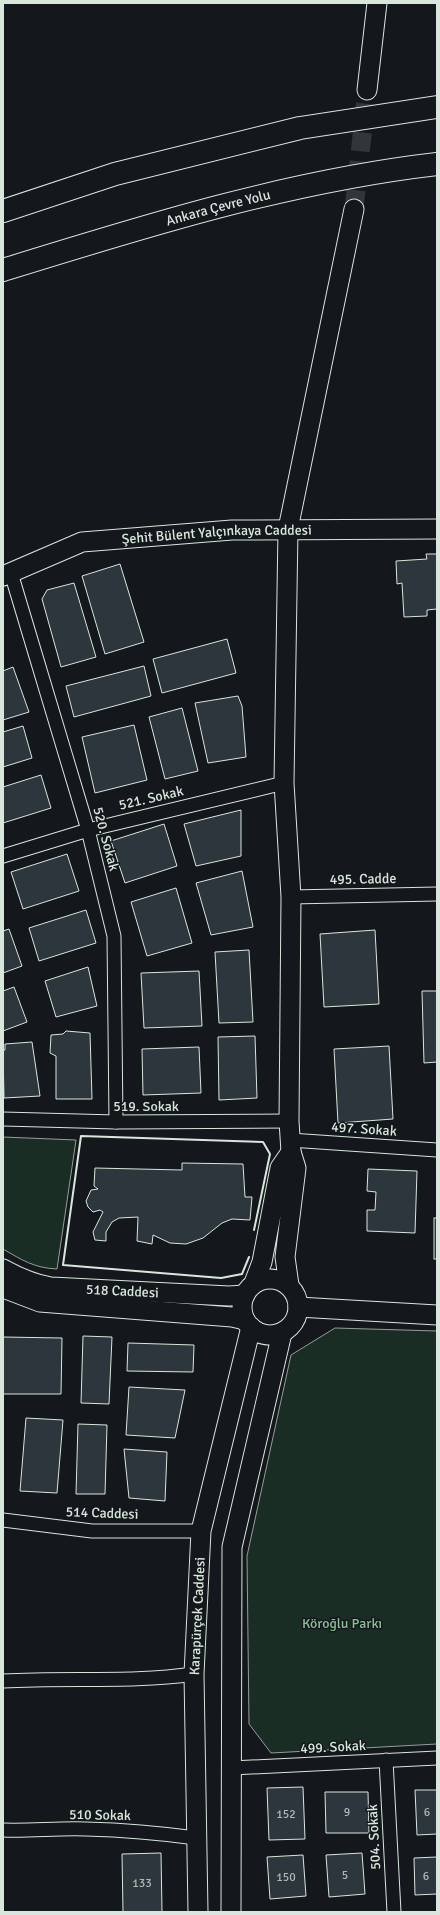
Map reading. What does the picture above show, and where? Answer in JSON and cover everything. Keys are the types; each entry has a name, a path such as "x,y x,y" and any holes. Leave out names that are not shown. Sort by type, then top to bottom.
{"highway":[{"path":"6,209 115,174 300,128 437,107"},
{"name":"Ankara Çevre Yolu","path":"3,270 144,227 279,193 350,177 437,164"}],"main road":[{"path":"367,90 378,3"},
{"path":"289,1285 284,1257 296,1168 290,1138 290,897 284,783 288,529 354,209"},
{"name":"Şehit Bülent Yalçınkaya Caddesi","path":"7,575 82,542 232,530 437,529"},
{"path":"249,1289 262,1279 272,1278 281,1280 289,1285 295,1293 298,1307 295,1320 289,1328 282,1333 272,1335 263,1334 248,1324 242,1307 249,1289 262,1262 280,1168 290,1138"},
{"name":"518 Caddesi","path":"3,1269 34,1284 51,1287 221,1295 249,1289"},
{"name":"518 Caddesi","path":"3,1288 40,1302 232,1317 248,1324"},
{"path":"298,1307 437,1314"},
{"name":"Karapürçek Caddesi","path":"198,1912 194,1674 200,1531 248,1324"},
{"path":"231,1912 232,1547 282,1333"}],"street":[{"name":"520. Sokak","path":"7,575 88,830 114,936 116,1122"},
{"name":"521. Sokak","path":"3,856 88,830 284,783"},
{"name":"495. Cadde","path":"290,897 437,894"},
{"name":"519. Sokak","path":"3,1119 116,1122 290,1138"},
{"name":"497. Sokak","path":"290,1138 437,1150"},
{"name":"514 Caddesi","path":"3,1520 92,1531 200,1531"},
{"path":"3,1681 33,1679 160,1679 194,1674"},
{"name":"499. Sokak","path":"232,1768 437,1758"},
{"name":"504. Sokak","path":"386,1760 394,1912"},
{"name":"510 Sokak","path":"3,1830 32,1831 92,1829 151,1832 196,1838"}],"green space":[{"path":"3,1137 76,1140 57,1269 35,1265 22,1260 3,1249"},
{"name":"Köroğlu Parkı","path":"335,1328 437,1331 437,1744 271,1753 249,1724 247,1556 291,1355"}],"building":[{"path":"426,554 437,554 437,609 427,610 427,616 404,617 402,583 397,584 396,561 427,559"},
{"path":"120,564 144,642 105,654 82,576"},
{"path":"74,583 96,657 61,667 42,599 47,590"},
{"path":"227,639 236,673 162,693 153,659"},
{"path":"144,666 151,696 74,717 66,686"},
{"path":"13,667 29,712 3,720 3,671"},
{"path":"238,696 242,706 246,757 208,763 195,703"},
{"path":"182,708 198,771 165,779 149,717"},
{"path":"134,725 147,780 95,793 82,737"},
{"path":"23,726 32,758 3,767 3,732"},
{"path":"41,775 51,808 3,823 3,787"},
{"path":"241,810 241,856 196,866 184,824"},
{"path":"164,824 177,866 125,883 111,841"},
{"path":"67,854 79,891 23,909 11,872"},
{"path":"242,871 253,927 211,935 196,883"},
{"path":"176,888 192,943 147,956 131,902"},
{"path":"86,910 96,943 39,961 29,928"},
{"path":"9,929 22,966 3,973 3,931"},
{"path":"375,930 379,1004 324,1007 320,934"},
{"path":"249,950 253,1022 219,1023 215,952"},
{"path":"88,967 97,1006 56,1017 45,981"},
{"path":"199,971 202,1026 144,1028 141,973"},
{"path":"14,987 27,1022 3,1031 3,991"},
{"path":"422,991 437,991 437,1062 424,1063"},
{"path":"66,1031 90,1033 92,1099 56,1099 56,1056 50,1053 51,1035 63,1034"},
{"path":"255,1036 257,1098 219,1100 218,1037"},
{"path":"32,1042 40,1096 4,1098 3,1050 5,1050 5,1044"},
{"path":"389,1046 393,1119 338,1123 334,1049"},
{"path":"199,1047 201,1093 143,1095 142,1049"},
{"path":"182,1163 243,1164 245,1197 252,1197 250,1220 232,1219 222,1223 203,1238 186,1244 170,1243 153,1235 152,1244 137,1241 138,1217 119,1218 112,1222 106,1232 106,1241 95,1240 93,1232 103,1212 100,1210 93,1212 88,1207 86,1201 91,1190 98,1189 94,1186 95,1168 182,1170"},
{"path":"368,1169 417,1171 415,1233 367,1231 367,1210 375,1210 376,1192 367,1191"},
{"path":"434,1218 437,1218 437,1259 434,1259"},
{"path":"83,1336 112,1337 109,1404 81,1403"},
{"path":"3,1337 62,1338 61,1394 3,1394"},
{"path":"128,1343 194,1345 193,1372 127,1371"},
{"path":"129,1387 185,1390 175,1438 126,1435"},
{"path":"26,1418 63,1420 57,1493 20,1491"},
{"path":"78,1424 107,1425 105,1494 76,1494"},
{"path":"124,1449 167,1452 165,1501 129,1498"},
{"path":"303,1787 305,1839 269,1840 267,1788"},
{"path":"415,1790 437,1790 437,1834 417,1835"},
{"path":"325,1792 368,1792 369,1833 326,1833"},
{"path":"161,1853 162,1912 123,1912 122,1854"},
{"path":"362,1853 365,1894 329,1897 326,1855"},
{"path":"303,1855 306,1896 270,1899 267,1857"},
{"path":"437,1857 437,1894 415,1895 414,1858"}],"tunnel":[{"path":"354,209 367,90"}],"wall":[{"path":"249,1257 242,1274 221,1278 63,1265 81,1136 263,1142 270,1154 254,1230"}]}
